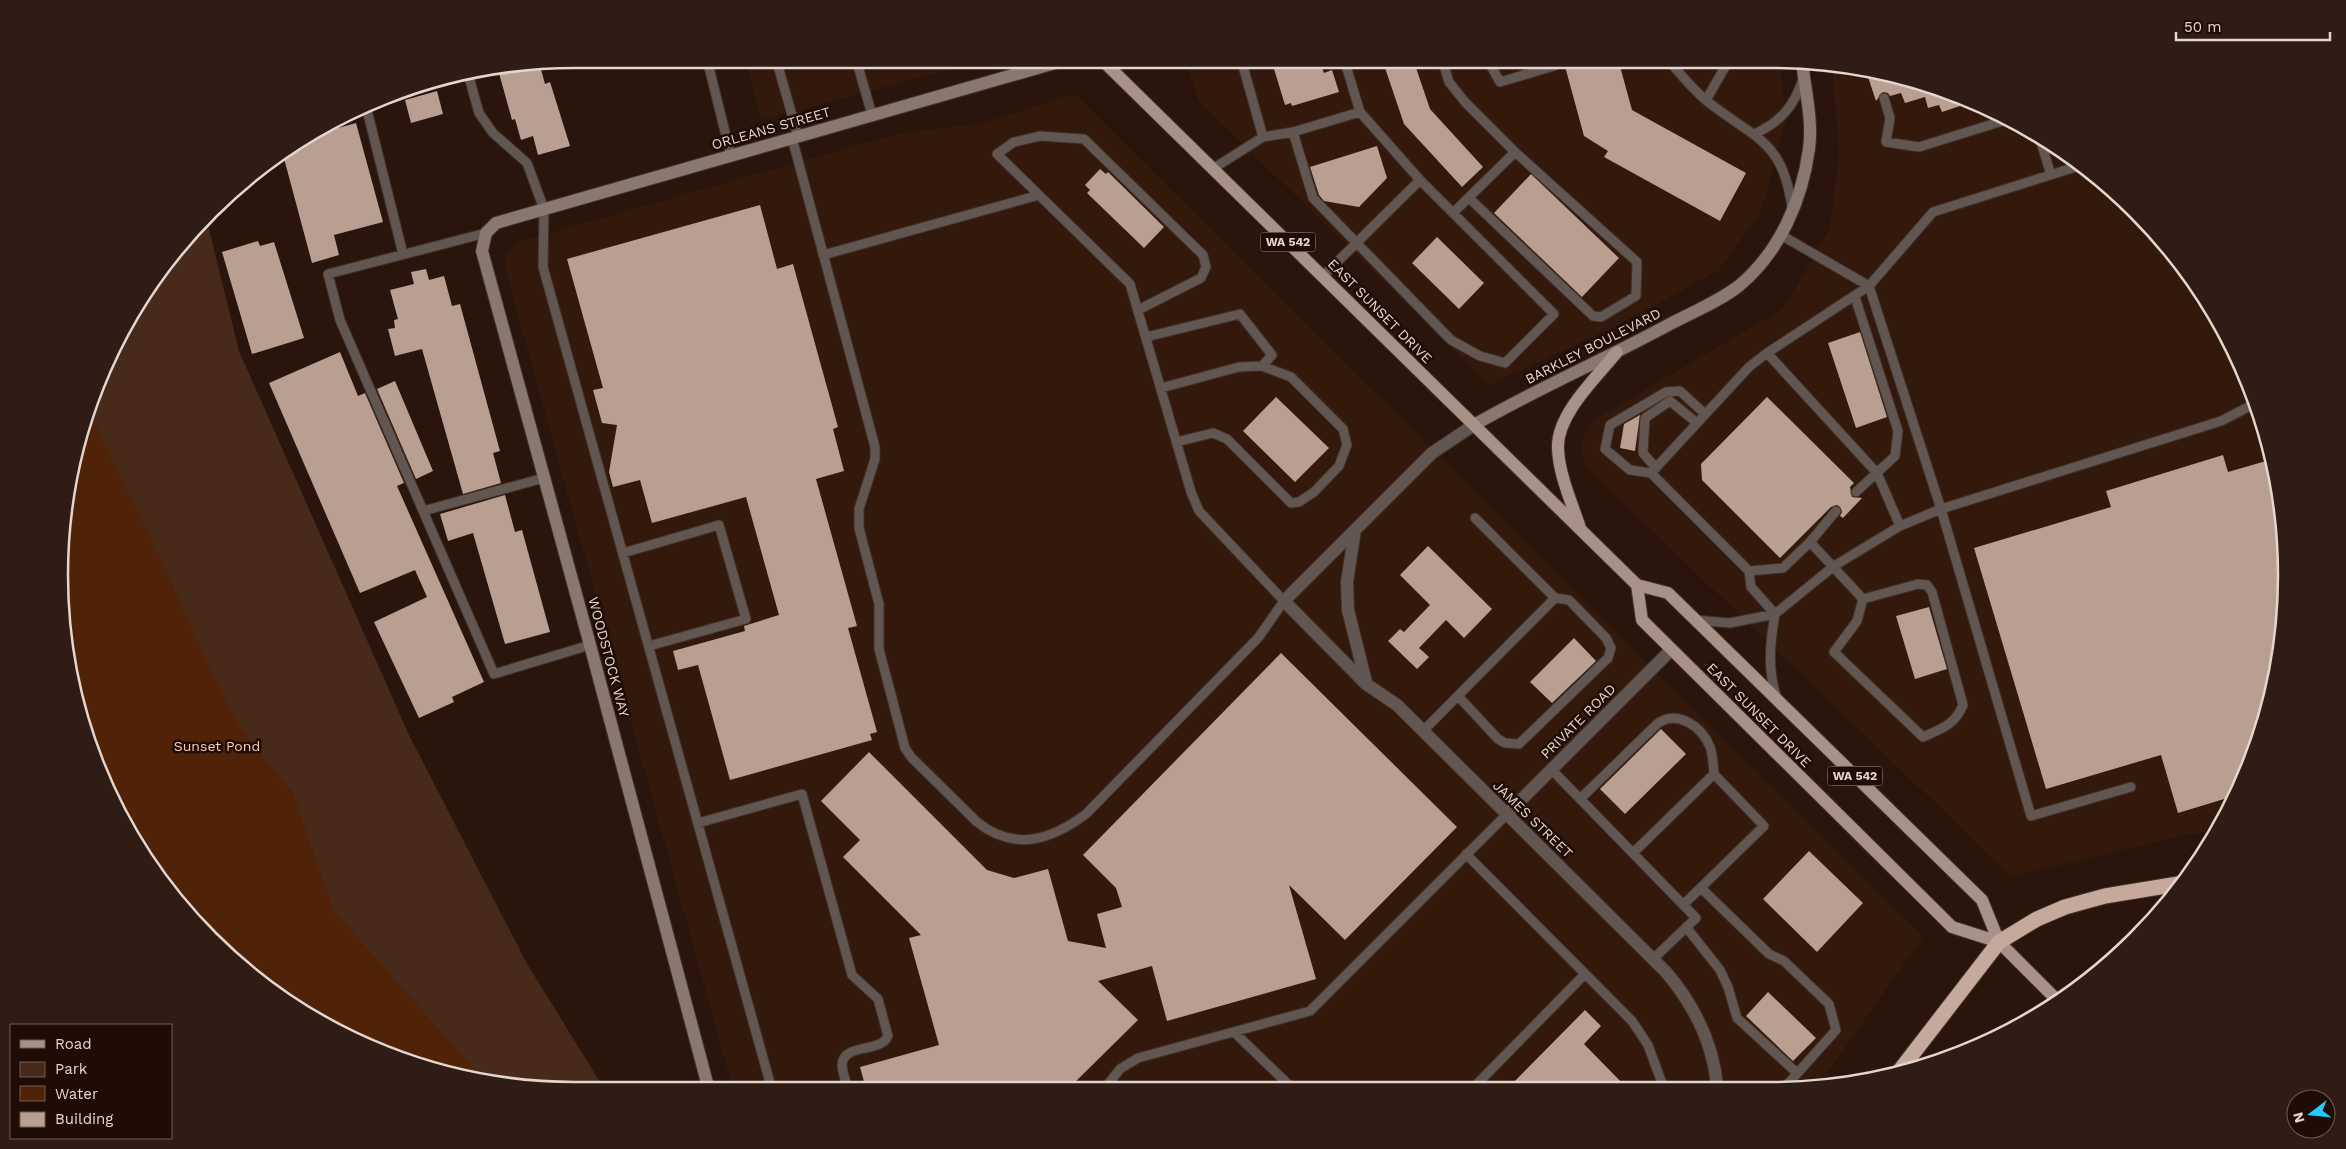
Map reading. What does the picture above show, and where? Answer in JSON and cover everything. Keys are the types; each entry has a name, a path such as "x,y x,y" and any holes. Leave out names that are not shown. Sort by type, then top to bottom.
{"highway":[{"path":"1905,1063 1999,942 2037,919 2065,907 2105,896 2172,885"}],"main road":[{"name":"ORLEANS STREET","path":"486,233 496,223 1037,68"},
{"name":"EAST SUNSET DRIVE","path":"1110,68 1637,585 1668,593 1982,900 1999,942 2054,996"},
{"name":"BARKLEY BOULEVARD","path":"1474,425 1511,404 1618,352 1727,294 1753,271 1781,235 1792,212 1804,176 1809,147 1803,69"},
{"name":"WOODSTOCK WAY","path":"486,233 482,252 707,1082"},
{"path":"1581,530 1559,461 1557,447 1559,435 1569,411 1618,352"},
{"name":"EAST SUNSET DRIVE","path":"1637,585 1642,620 1671,650 1952,927 1999,942"}],"street":[{"name":"BARKLEY BOULEVARD","path":"1284,601 1432,453 1474,425"},
{"path":"1355,530 1347,582 1348,610 1366,684"},
{"name":"JAMES STREET","path":"1284,601 1366,684 1397,705 1653,959 1682,991 1699,1020 1710,1047 1716,1082"},
{"name":"PRIVATE ROAD","path":"1507,814 1671,650"}],"lane":[{"path":"710,68 730,156"},
{"path":"778,68 823,255 875,447 873,467 859,509 859,528 879,604 879,649 905,748 911,757 987,830 1012,838 1039,838 1059,832 1086,814 1258,638 1284,601 1199,511 1191,492 1130,284 997,154 1014,142 1040,136 1084,139 1203,255 1206,268 1201,278 1138,310"},
{"path":"859,68 872,115"},
{"path":"1244,68 1263,136"},
{"path":"1293,132 1313,198 1355,244 1451,340 1480,356 1505,363 1554,314 1420,180 1360,112 1347,68"},
{"path":"1445,68 1450,82 1465,102 1515,152 1637,262 1636,296 1601,317 1593,316 1469,198"},
{"path":"1492,68 1500,82 1547,68"},
{"path":"1676,68 1706,100 1768,146 1780,164 1789,184 1792,212"},
{"path":"1706,100 1724,68"},
{"path":"1754,134 1769,127 1784,116 1797,97 1804,76"},
{"path":"470,78 478,113 493,133 527,163 544,209 543,266 770,1082"},
{"path":"1884,98 1890,118 1886,142 1919,147 1999,122"},
{"path":"367,112 403,254"},
{"path":"1214,168 1263,136 1293,132 1360,112"},
{"path":"2042,146 2051,175"},
{"path":"1453,213 1515,152"},
{"path":"1705,414 1680,391 1666,392 1610,426 1605,449 1630,470 1653,471 1749,367 1767,353 1855,297 1869,286 1934,212 2074,168"},
{"path":"1323,276 1420,180"},
{"path":"823,255 1039,195"},
{"path":"486,233 328,274 340,320 494,674 590,645"},
{"path":"1781,235 1869,286 1941,509 2031,816 2131,787"},
{"path":"1855,297 1898,431 1895,456 1856,492"},
{"path":"1146,337 1240,314 1272,355 1262,366"},
{"path":"1767,353 1877,473 1900,526"},
{"path":"1161,388 1240,367 1262,366 1291,377 1343,429 1347,445 1339,466 1314,492 1299,502 1291,503 1226,439 1213,433 1176,442"},
{"path":"1697,423 1670,401 1645,418 1643,453 1653,471 1749,571 1752,587 1775,614 1770,662 1771,676 1778,701"},
{"path":"1696,620 1730,623 1775,614 1834,566 1900,526 1941,509 2221,421 2250,406"},
{"path":"423,511 544,478"},
{"path":"1749,571 1783,568 1810,542 1836,511"},
{"path":"1458,696 1498,739 1505,743 1519,744 1608,658 1611,648 1606,638 1569,600 1555,598 1475,518"},
{"path":"623,553 719,526 746,619 649,646"},
{"path":"1810,542 1863,599"},
{"path":"1918,584 1926,585 1932,592 1963,705 1955,720 1946,727 1923,737 1834,652 1857,621 1863,599 1918,584"},
{"path":"1423,731 1555,598"},
{"path":"1580,799 1657,724 1667,718 1677,717 1686,720 1704,737 1711,749 1714,774 1764,826 1683,905"},
{"path":"1551,769 1696,918 1653,959"},
{"path":"1633,853 1714,774"},
{"path":"698,823 802,794 852,975 878,999 888,1036 883,1042 850,1052 844,1058 842,1066 846,1082"},
{"path":"1109,1082 1130,1062 1310,1011 1507,814"},
{"path":"1466,854 1641,1033 1655,1060 1663,1082"},
{"path":"1701,888 1769,954 1784,961 1829,1004 1836,1030 1790,1081"},
{"path":"1686,928 1720,970 1728,986 1737,1018 1797,1073"},
{"path":"1479,1082 1585,974"},
{"path":"1234,1032 1286,1082"}],"shaded area":[{"path":"747,68 956,68 761,120"},
{"path":"1190,68 1780,68 1786,119 1761,212 1718,271 1618,325 1489,385 1198,100 1189,70"},
{"path":"1833,72 1870,77 1903,85 1966,106 2025,135 2080,172 2106,193 2153,240 2174,266 2211,321 2240,380 2261,443 2274,508 2278,574 2274,641 2261,706 2240,769 2208,833 2183,835 2012,877 1590,471 1585,463 1582,453 1582,440 1592,421 1784,308 1830,228 1839,153"},
{"path":"1075,94 1923,937 1823,1078 1771,1082 731,1082 505,269 507,253 515,243 900,133 981,123"}],"green space":[{"name":"Sunset Pond","path":"208,225 239,351 409,735 526,962 600,1082 508,1077 443,1064 380,1043 321,1014 266,977 240,956 193,909 172,883 135,828 106,769 85,706 72,641 69,608 69,541 77,476 94,412 106,380 135,321 172,266"}],"water":[{"name":"Sunset Pond","path":"92,418 161,559 205,658 239,726 293,793 333,910 477,1072 412,1055 380,1043 321,1014 266,977 240,956 193,909 172,883 135,828 106,769 94,737 77,673 72,641 69,608 69,541 77,476"}],"building":[{"path":"1274,68 1322,68 1324,73 1332,70 1339,92 1292,106 1291,103 1285,105"},
{"path":"1385,68 1416,68 1430,109 1483,167 1462,187 1404,124"},
{"path":"1565,68 1620,68 1632,110 1746,173 1720,221 1604,157 1608,151 1584,136"},
{"path":"541,69 545,84 550,82 570,146 538,155 533,136 521,140 515,119 512,120 499,73"},
{"path":"1868,77 1934,94 1963,105 1942,112 1939,105 1928,108 1925,97 1905,103 1901,93 1890,96 1888,93 1883,92 1876,101"},
{"path":"437,91 443,114 411,123 405,100"},
{"path":"356,123 383,222 334,235 339,255 312,263 284,159 330,130"},
{"path":"1377,146 1387,178 1359,207 1324,201 1319,195 1310,167"},
{"path":"1100,169 1106,174 1108,172 1164,227 1144,248 1087,193 1090,190 1085,185"},
{"path":"1531,174 1619,258 1582,297 1494,213"},
{"path":"760,205 777,269 793,264 838,427 833,429 844,471 816,479 857,626 848,628 877,732 870,734 872,740 730,780 698,665 678,670 673,651 745,631 744,626 779,615 746,497 652,523 640,480 613,487 609,472 617,425 602,423 593,390 603,388 567,259"},
{"path":"1437,237 1484,283 1459,309 1412,263"},
{"path":"258,241 260,246 274,242 304,338 252,354 222,252"},
{"path":"426,269 429,280 444,276 452,306 460,304 500,451 493,453 501,483 463,494 422,349 395,356 388,329 395,328 394,320 398,319 390,290 414,284 411,272"},
{"path":"1860,332 1887,417 1856,428 1828,343"},
{"path":"340,352 358,396 365,393 404,483 397,486 484,682 452,697 454,702 419,718 374,622 427,597 415,570 360,593 269,383"},
{"path":"395,381 433,471 416,479 377,389"},
{"path":"1276,397 1329,448 1295,482 1243,431"},
{"path":"1767,397 1854,483 1850,487 1852,497 1862,498 1843,518 1840,516 1842,512 1840,507 1837,505 1831,507 1780,558 1702,480 1701,464"},
{"path":"1640,415 1635,451 1620,448 1624,424"},
{"path":"2223,455 2228,472 2265,461 2274,508 2277,541 2277,608 2274,641 2269,673 2252,737 2226,798 2178,813 2161,755 2046,789 1974,548 2111,507 2106,491"},
{"path":"505,495 515,532 522,530 550,632 505,644 473,533 448,541 440,514"},
{"path":"1428,546 1492,609 1464,638 1446,620 1419,648 1429,657 1417,669 1388,641 1400,629 1404,632 1430,605 1400,575"},
{"path":"1929,607 1947,669 1915,679 1896,616"},
{"path":"1574,638 1596,661 1552,703 1530,682"},
{"path":"1281,653 1457,827 1345,940 1289,885 1316,979 1167,1021 1152,966 1098,981 1138,1020 1075,1082 864,1082 860,1067 939,1045 909,938 921,935 843,857 860,840 821,801 869,752 987,870 1014,878 1048,869 1068,941 1106,948 1097,914 1122,907 1116,888 1083,855"},
{"path":"1661,729 1686,754 1625,814 1600,789"},
{"path":"1809,851 1863,903 1817,952 1763,899"},
{"path":"1768,992 1816,1038 1793,1061 1746,1016"},
{"path":"1585,1010 1601,1026 1584,1044 1621,1082 1514,1082"}]}
